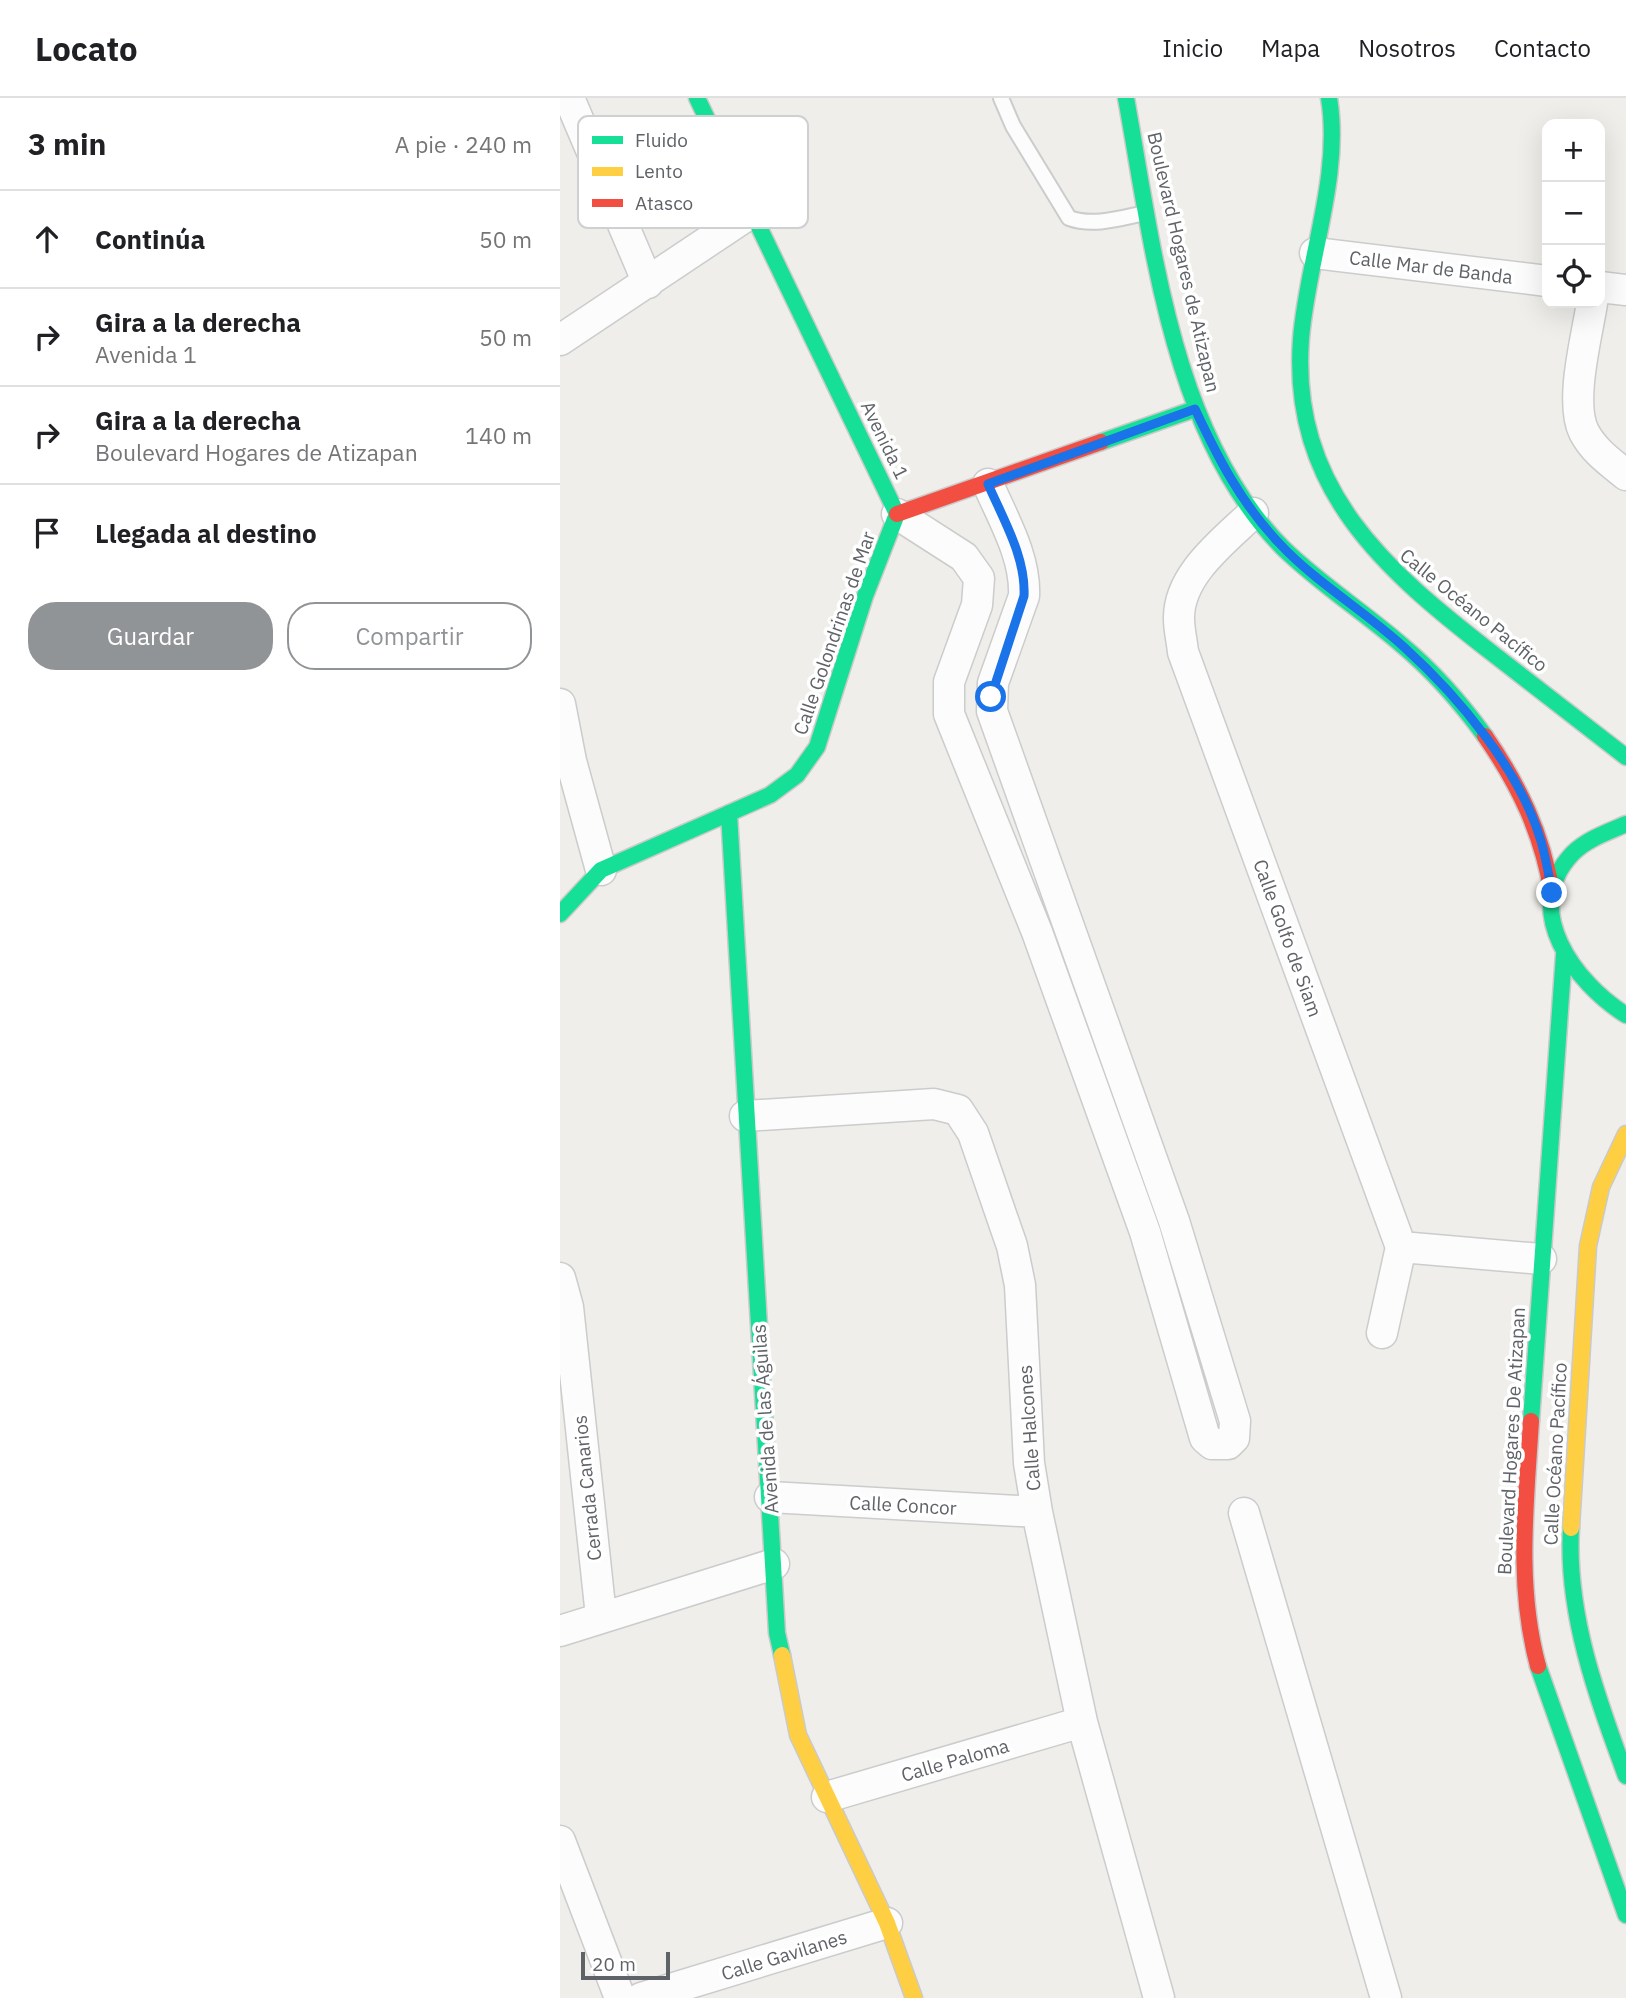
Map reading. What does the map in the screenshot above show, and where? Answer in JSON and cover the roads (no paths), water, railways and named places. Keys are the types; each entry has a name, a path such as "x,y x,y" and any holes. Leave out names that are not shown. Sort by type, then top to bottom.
{"street":[{"path":"569,98 578,119"},
{"name":"Avenida 1","path":"697,98 706,116"},
{"name":"Boulevard Hogares de Atizapan","path":"1126,98 1171,318 1195,409 1226,475 1280,545 1405,648 1453,695 1484,733 1517,789 1541,839 1552,893 1555,929 1564,954"},
{"name":"Calle Océano Pacífico","path":"1330,98 1334,135 1300,341 1300,398 1307,433 1328,487 1371,549 1407,587 1626,757"},
{"path":"625,228 648,282"},
{"path":"560,340 727,228"},
{"name":"Avenida 1","path":"759,228 897,514"},
{"name":"Calle Mar de Banda","path":"1315,253 1542,280"},
{"path":"1605,288 1626,290"},
{"path":"1591,308 1578,397 1583,430 1599,454 1626,475"},
{"path":"897,514 1195,409"},
{"path":"897,514 964,557 979,578 980,592 949,682 949,714 1037,932 1145,1232 1205,1438 1212,1444 1228,1444 1234,1438 1235,1421 1174,1221 992,711 993,683 1024,596 1022,564 988,484"},
{"name":"Calle Golfo de Siam","path":"1253,513 1210,554 1188,583 1179,616 1183,652 1401,1247"},
{"name":"Calle Golondrinas de Mar","path":"560,914 601,870 669,837 770,795 797,775 817,747 865,596 897,514"},
{"path":"964,557 1012,539"},
{"path":"560,704 565,755 601,870"},
{"path":"949,714 992,711"},
{"name":"Avenida de las Águilas","path":"729,813 777,1633 790,1707 798,1735 887,1923 914,1998"},
{"path":"1552,893 1560,869 1575,852 1626,824"},
{"path":"1037,932 1068,921"},
{"path":"1564,954 1588,987 1626,1015"},
{"name":"Boulevard Hogares De Atizapan","path":"1564,954 1523,1540 1525,1592 1533,1649 1545,1693 1626,1915"},
{"name":"Calle Halcones","path":"745,1116 934,1104 958,1110 973,1133 1012,1246 1020,1285 1028,1463 1082,1722 1159,1998"},
{"name":"Calle Océano Pacífico","path":"1626,1134 1601,1187 1588,1246 1570,1553 1572,1598 1581,1644 1626,1776"},
{"path":"1145,1232 1174,1221"},
{"path":"1382,1333 1401,1247 1541,1259"},
{"name":"Cerrada Canarios","path":"560,1278 568,1307 601,1616"},
{"name":"Calle Concor","path":"770,1497 1037,1512"},
{"path":"1244,1513 1386,1998"},
{"path":"560,1631 774,1564"},
{"name":"Calle Paloma","path":"827,1797 1082,1722"},
{"path":"560,1841 620,1998"},
{"name":"Calle Gavilanes","path":"641,1998 887,1923"}],"lane":[{"path":"1001,98 1013,126 1069,218 1080,222 1105,221 1148,213"}]}
